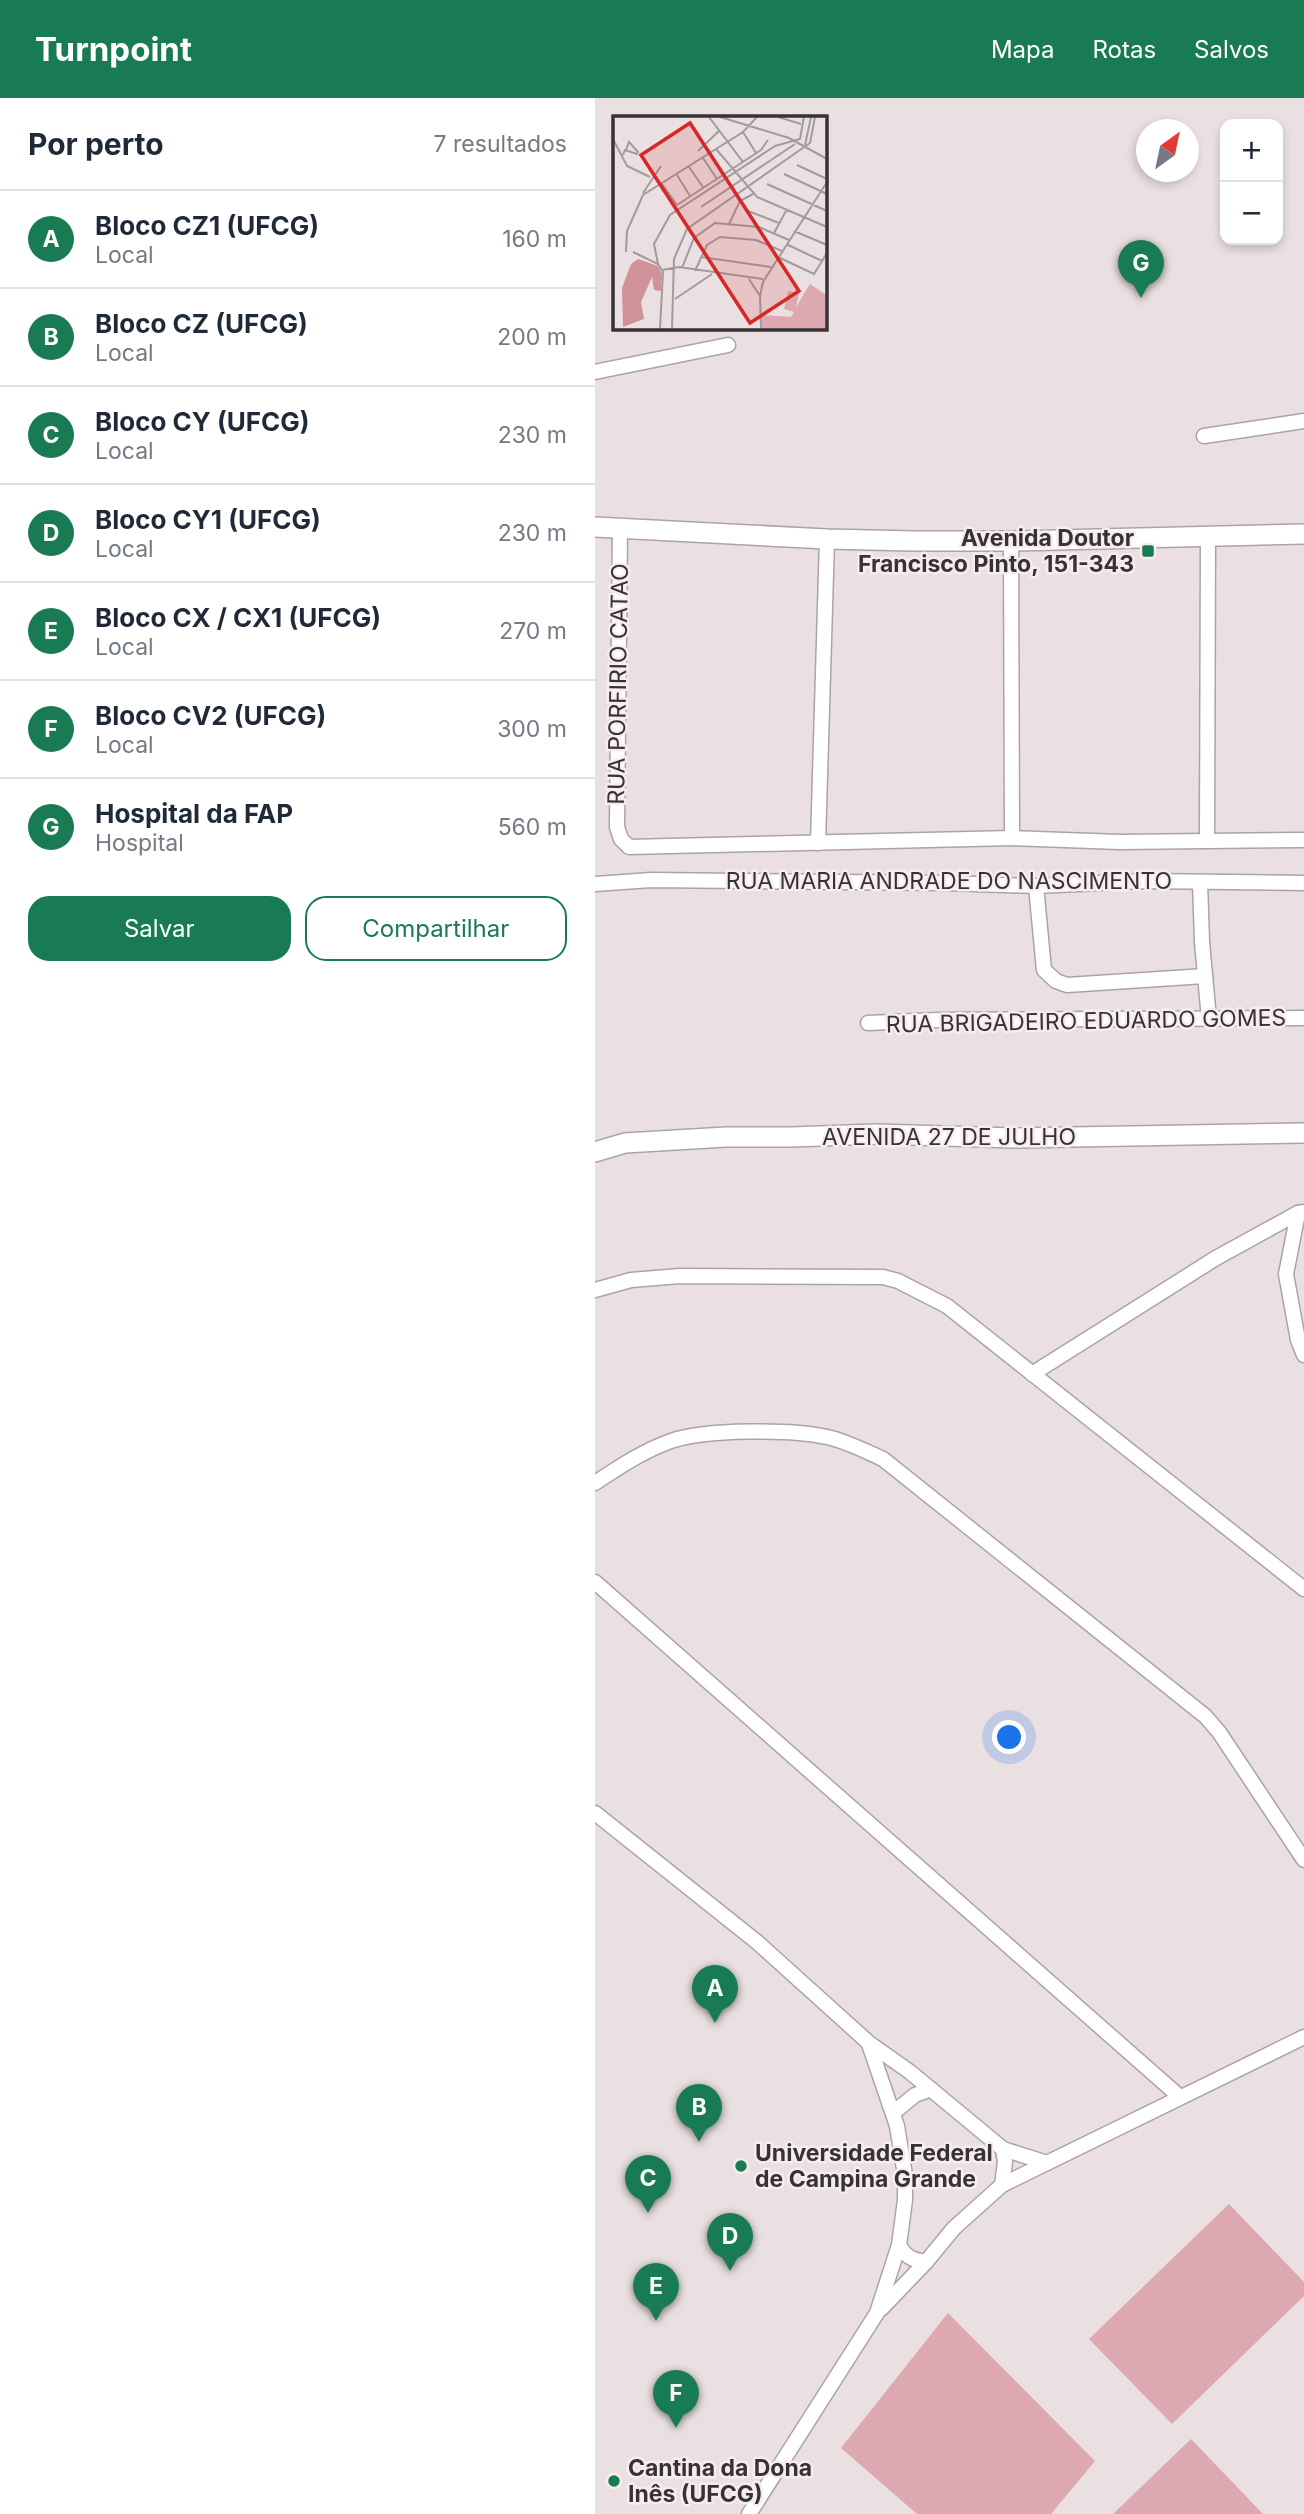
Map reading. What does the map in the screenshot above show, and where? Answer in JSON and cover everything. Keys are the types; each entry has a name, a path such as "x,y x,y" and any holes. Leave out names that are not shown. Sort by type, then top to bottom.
{"street":[{"path":"595,372 728,345"},
{"path":"1204,436 1304,421"},
{"path":"595,527 827,539 1010,541 1304,534"},
{"name":"RUA PORFIRIO CATAO","path":"620,528 617,827 621,839"},
{"path":"1207,840 1208,537"},
{"path":"818,843 827,539"},
{"path":"1010,541 1012,838"},
{"name":"RUA MARIA ANDRADE DO NASCIMENTO","path":"621,839 629,847 1012,838 1120,842 1304,840"},
{"name":"RUA MARIA ANDRADE DO NASCIMENTO","path":"595,884 651,880 1036,886 1092,882 1304,883"},
{"path":"1200,882 1209,1019"},
{"path":"1036,886 1044,970 1056,981 1067,985 1205,976"},
{"name":"RUA BRIGADEIRO EDUARDO GOMES","path":"868,1023 939,1020 1304,1018"},
{"name":"AVENIDA 27 DE JULHO","path":"595,1152 625,1143 726,1137 876,1134 1014,1138 1304,1133"},
{"path":"1301,1212 1286,1274 1298,1340 1304,1355"},
{"path":"1032,1374 1216,1258 1301,1212"},
{"path":"595,1290 631,1280 680,1276 883,1277 898,1281 947,1306 1304,1589"},
{"path":"595,1483 634,1457 672,1440 720,1433 827,1437 883,1459 1205,1716 1219,1732 1304,1860"},
{"path":"595,1582 1180,2097"},
{"path":"595,1813 757,1942 869,2043 931,2089 1003,2149 1047,2163"},
{"path":"749,2514 877,2313 954,2228 1002,2185 1304,2037"},
{"path":"869,2043 893,2113 905,2175 905,2200 899,2245 877,2313"},
{"path":"893,2113 915,2095 931,2089"},
{"path":"1002,2185 1005,2162 1003,2149"},
{"path":"899,2245 904,2254 914,2260 926,2262"}],"shaded area":[{"path":"1229,2204 1304,2282 1304,2296 1172,2424 1089,2339"},
{"path":"948,2313 1095,2461 1051,2514 917,2514 841,2448"},
{"path":"1191,2439 1263,2514 1113,2514"}],"place":[{"name":"Hospital da FAP","path":"1141,298"},
{"name":"Avenida Doutor Francisco Pinto, 151-343","path":"1148,551"},
{"name":"Bloco CZ1 (UFCG)","path":"715,2023"},
{"name":"Bloco CZ (UFCG)","path":"699,2142"},
{"name":"Universidade Federal de Campina Grande","path":"741,2166"},
{"name":"Bloco CY (UFCG)","path":"648,2213"},
{"name":"Bloco CY1 (UFCG)","path":"730,2271"},
{"name":"Bloco CX / CX1 (UFCG)","path":"656,2321"},
{"name":"Bloco CV2 (UFCG)","path":"676,2428"},
{"name":"Cantina da Dona Inês (UFCG)","path":"614,2481"}]}
